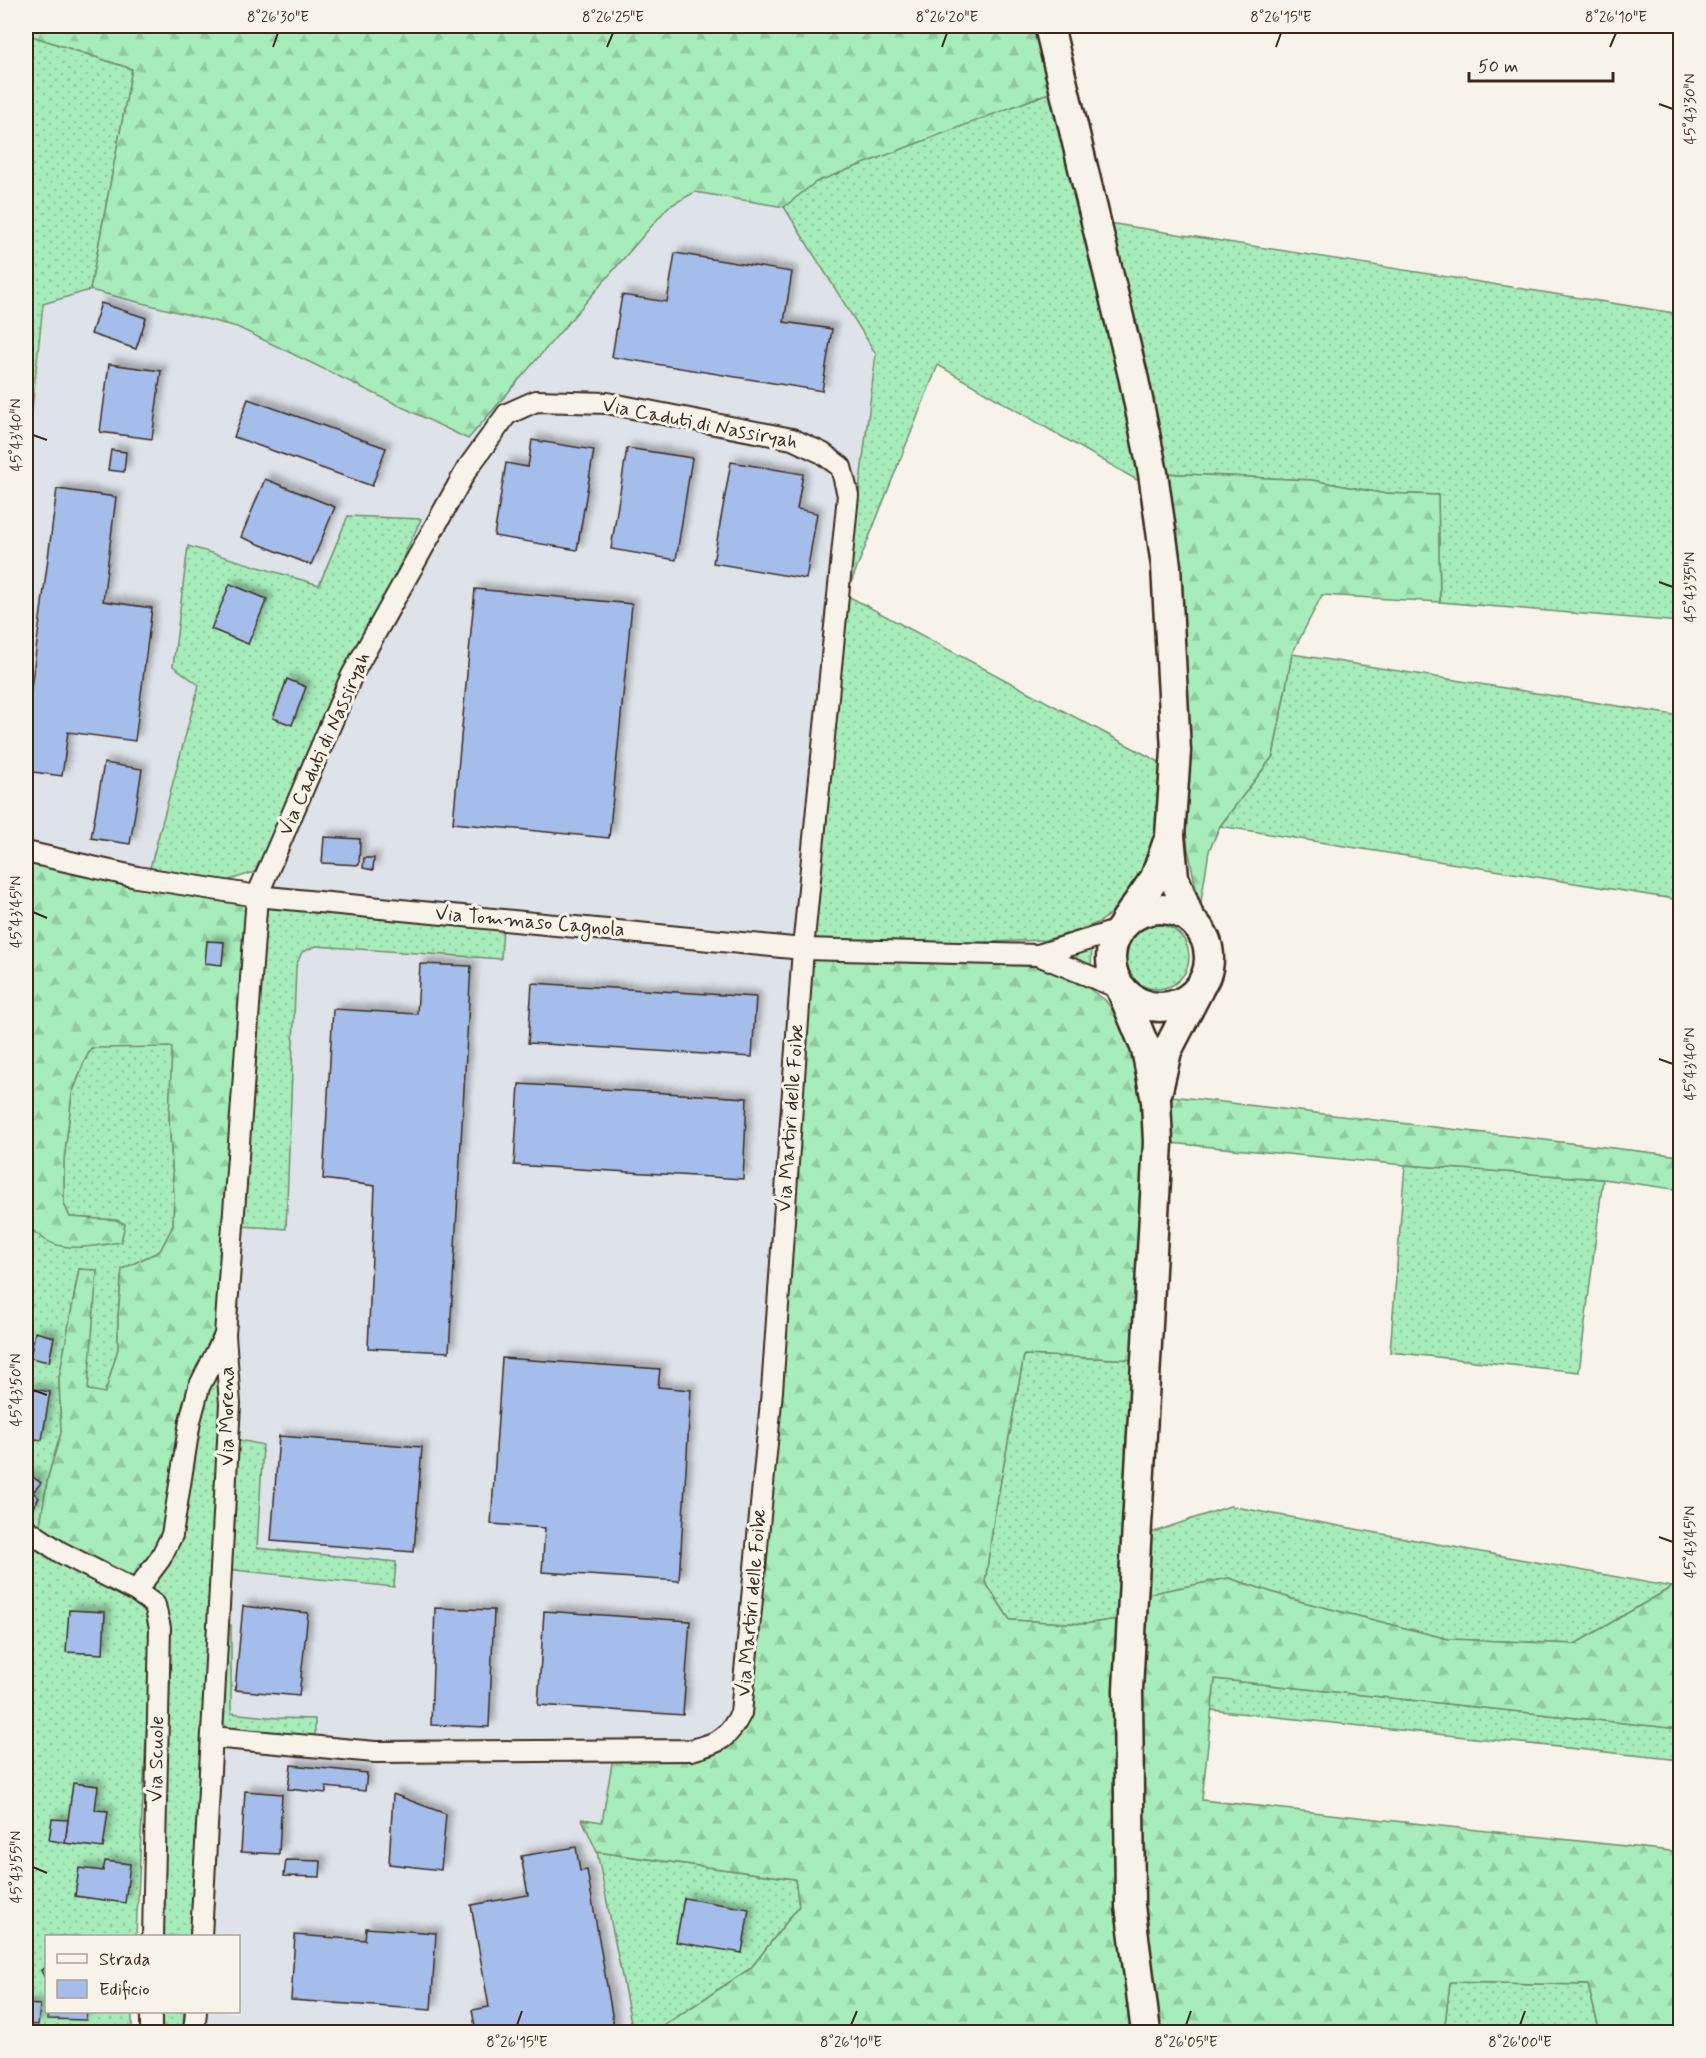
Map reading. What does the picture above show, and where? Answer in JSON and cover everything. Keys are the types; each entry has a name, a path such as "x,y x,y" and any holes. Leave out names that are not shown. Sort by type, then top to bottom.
{"main road":[{"path":"1048,26 1134,380 1153,473 1166,566 1176,751 1170,836 1174,877 1190,920 1204,937 1209,958 1201,984 1167,1051 1156,1101"},
{"path":"1146,2032 1130,1906 1128,1689 1158,1142 1156,1101 1146,1049 1111,966 1111,947 1119,930 1155,878 1170,836"},
{"path":"1119,930 1128,920 1154,909 1172,910 1190,920"},
{"path":"1121,989 1144,1005 1168,1007 1187,999 1201,984"}],"street":[{"name":"Via Caduti di Nassiryah","path":"257,896 352,675 467,469 507,414 536,401 608,403 792,439 822,453 841,467 848,495 803,949"},
{"name":"Via Tommaso Cagnola","path":"26,852 137,877 257,896 803,949 1038,955 1119,930"},
{"name":"Via Morena","path":"201,1935 230,1404 225,1335 257,896"},
{"name":"Via Martiri delle Foibe","path":"212,1737 375,1752 691,1750 714,1744 727,1737 741,1713 772,1391 803,949"},
{"name":"Via Tommaso Cagnola","path":"1038,955 1121,989"},
{"path":"136,1591 160,1559 172,1535 190,1421 199,1387 225,1335"},
{"name":"Via Scuole","path":"26,1529 60,1552 136,1591 155,1605 160,1628 153,1935"},
{"path":"151,2032 152,2013"},
{"path":"194,2032 196,2013"}],"shaded area":[{"path":"695,192 784,207 875,355 811,952 745,1717 604,1823 582,1819 597,1852 633,2032 183,2032 184,2013 240,2013 240,1935 189,1935 218,1540 220,1338 259,871 421,519 348,516 319,585 189,545 173,666 199,685 146,887 26,861 26,471 44,303 90,290 236,328 467,440 669,207"}],"green space":[{"path":"26,26 1036,26 1051,92 816,182 784,207 695,192 668,207 468,439 237,327 90,290 132,69 26,34"},
{"path":"26,34 132,69 90,290 43,304 26,468"},
{"path":"1051,92 1149,487 938,365 846,595 876,354 784,207 815,182"},
{"path":"1096,221 1680,314 1680,622 1440,602 1438,495 1381,493 1312,480 1162,473"},
{"path":"1162,473 1312,480 1381,493 1438,495 1440,602 1322,595 1292,654 1273,756 1220,826 1209,851 1200,908 1188,849 1184,812"},
{"path":"348,516 421,519 258,871 227,881 150,868 199,685 173,666 188,546 319,585"},
{"path":"846,595 1161,763 1155,834 1138,882 1120,906 1100,922 1045,940 811,948"},
{"path":"1292,654 1680,716 1680,900 1220,826 1273,756"},
{"path":"26,861 170,892 249,903 219,1337 200,1365 187,1391 181,1414 163,1530 154,1557 133,1580 54,1540 40,1525 48,1477 61,1433 59,1378 79,1269 97,1270 88,1390 105,1393 118,1349 122,1269 160,1251 173,1226 174,1195 169,1118 172,1047 91,1048 72,1094 64,1160 64,1204 70,1217 116,1220 125,1224 121,1242 88,1247 66,1247 46,1241 31,1229 26,1219"},
{"path":"266,905 291,910 503,925 501,959 316,946 302,952 296,966 286,1229 242,1226"},
{"path":"1151,925 1163,925 1180,934 1187,945 1189,957 1187,969 1180,980 1163,989 1151,989 1139,984 1130,975 1125,963 1125,951 1130,939 1139,930"},
{"path":"1092,944 1091,970 1056,957"},
{"path":"811,952 1038,967 1080,982 1105,1000 1127,1030 1145,1098 1140,1360 1024,1355 994,1518 985,1582 1010,1620 1085,1624 1124,1618 1139,2032 654,2032 751,1968 799,1906 795,1879 597,1852 582,1819 602,1822 614,1751 731,1741"},
{"path":"173,1046 169,1118 174,1195 173,1226 160,1251 122,1269 118,1349 105,1393 88,1391 88,1362 97,1271 79,1269 59,1378 61,1433 48,1477 40,1525 26,1516 26,1219 28,1226 125,1224 116,1220 70,1217 64,1204 64,1160 72,1094 92,1047"},
{"path":"1172,1096 1680,1156 1680,1190 1603,1179 1405,1165 1170,1143"},
{"path":"1405,1165 1603,1179 1579,1372 1390,1352"},
{"path":"219,1354 218,1541 190,1935 157,1935 167,1610 161,1600 146,1586 195,1416"},
{"path":"1024,1355 1140,1360 1124,1618 1085,1624 1010,1620 985,1582 994,1518"},
{"path":"230,1438 263,1445 257,1548 396,1562 394,1587 226,1569"},
{"path":"1230,1506 1672,1587 1575,1644 1448,1639 1299,1601 1229,1578 1132,1597 1136,1538"},
{"path":"26,1536 129,1590 152,1617 136,1935 45,1935 45,2013 132,2013 132,2032 26,2032"},
{"path":"1229,1578 1299,1601 1448,1639 1575,1644 1672,1587 1680,1586 1680,1729 1215,1679 1202,1800 1680,1852 1680,2032 1600,2032 1588,1985 1450,1982 1444,2032 1146,2032 1132,1597"},
{"path":"223,1624 231,1625 231,1713 315,1719 315,1741 217,1733"},
{"path":"1215,1679 1680,1729 1680,1760 1211,1710"},
{"path":"597,1852 795,1879 799,1906 751,1968 654,2032 633,2032"},
{"path":"1450,1982 1588,1985 1600,2032 1444,2032"},
{"path":"156,2013 184,2013 183,2032 155,2032"}],"building":[{"path":"675,253 792,272 784,322 832,329 822,391 612,357 622,295 667,302"},
{"path":"101,303 146,318 136,349 91,334"},
{"path":"109,364 161,371 152,439 100,432"},
{"path":"248,399 386,448 372,486 234,437"},
{"path":"532,440 594,450 577,550 494,536 506,463 528,467"},
{"path":"627,448 692,458 676,560 611,549"},
{"path":"111,450 126,452 124,472 108,470"},
{"path":"731,462 803,474 797,509 817,513 806,579 713,563"},
{"path":"265,479 335,507 311,565 241,537"},
{"path":"57,489 116,497 103,601 152,608 135,741 68,732 62,776 26,771 26,727"},
{"path":"230,584 267,599 248,644 211,629"},
{"path":"475,589 632,604 609,838 453,823"},
{"path":"287,679 306,687 292,725 273,718"},
{"path":"104,763 142,769 130,844 91,838"},
{"path":"324,837 360,839 359,865 322,863"},
{"path":"364,858 374,858 373,870 363,868"},
{"path":"207,941 224,942 222,965 205,963"},
{"path":"420,964 471,966 449,1352 368,1348 375,1186 323,1179 333,1009 417,1014"},
{"path":"532,983 756,997 752,1057 528,1043"},
{"path":"519,1084 747,1098 743,1179 514,1165"},
{"path":"35,1332 54,1337 49,1362 30,1358"},
{"path":"502,1358 660,1369 658,1387 691,1390 679,1581 542,1572 545,1528 491,1524"},
{"path":"27,1388 50,1392 42,1440 26,1438"},
{"path":"279,1436 422,1447 414,1552 271,1541"},
{"path":"27,1473 41,1483 33,1492 39,1498 27,1516 26,1476"},
{"path":"243,1606 308,1613 299,1696 235,1690"},
{"path":"435,1608 494,1610 489,1727 431,1725"},
{"path":"69,1610 105,1612 103,1654 66,1652"},
{"path":"544,1611 690,1621 683,1715 538,1705"},
{"path":"291,1765 367,1773 365,1791 326,1787 326,1793 288,1789"},
{"path":"73,1783 98,1786 95,1810 108,1811 103,1848 65,1843"},
{"path":"245,1791 282,1794 279,1854 241,1852"},
{"path":"393,1794 446,1814 441,1870 389,1864"},
{"path":"52,1819 68,1820 65,1843 49,1840"},
{"path":"576,1847 580,1871 587,1870 615,2032 476,2032 472,2010 489,2007 471,1905 528,1895 521,1856"},
{"path":"286,1860 321,1861 320,1877 284,1876"},
{"path":"105,1861 130,1864 125,1903 75,1896 79,1868 103,1871"},
{"path":"684,1898 749,1909 742,1953 676,1942"},
{"path":"366,1928 436,1933 431,2010 291,2000 295,1935 365,1940"},
{"path":"26,2004 40,2005 38,2025 26,2024"},
{"path":"48,2013 87,2013 86,2020 47,2019"}]}
